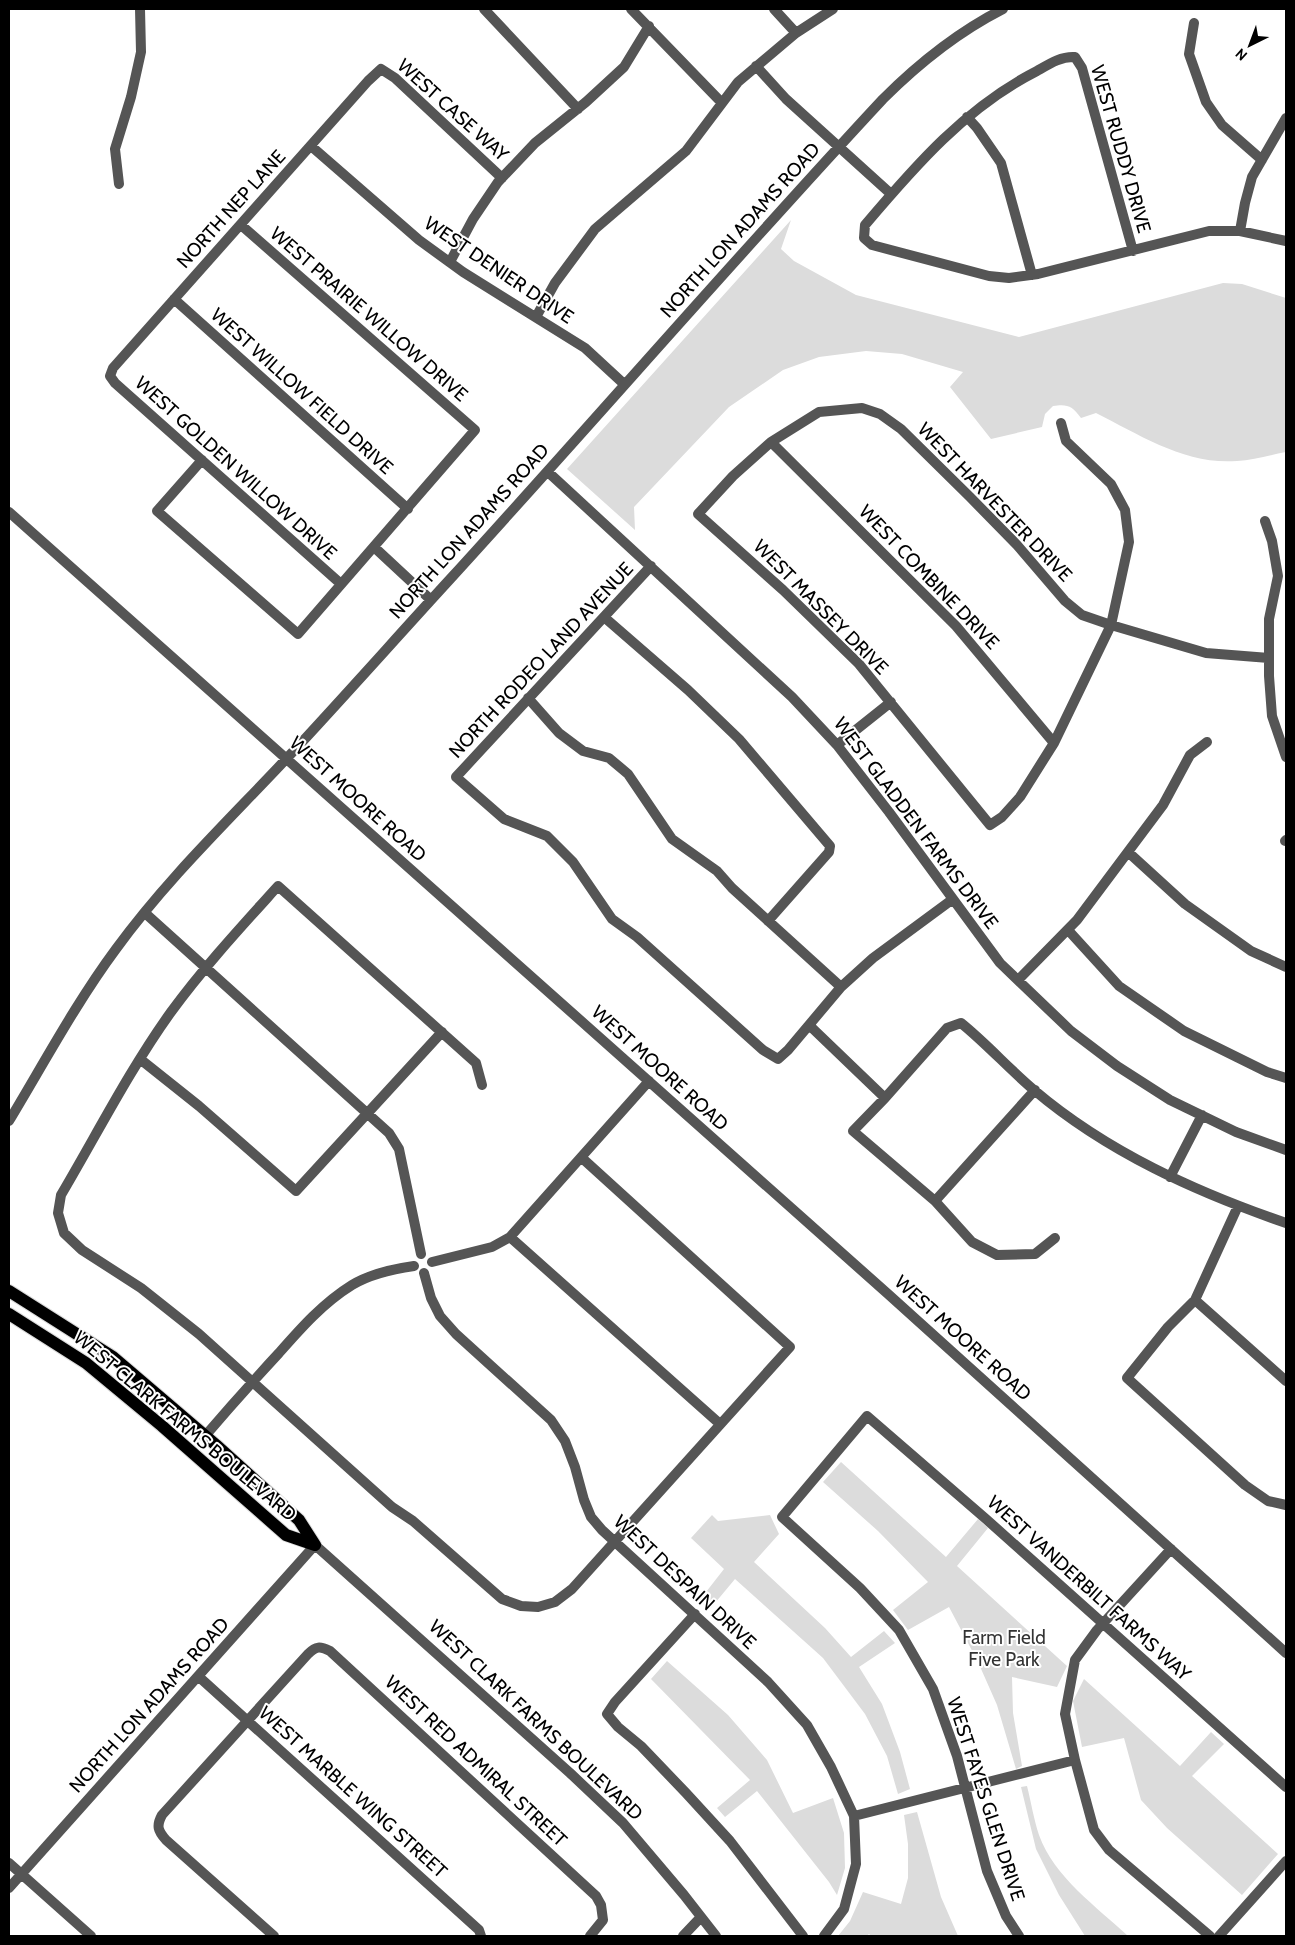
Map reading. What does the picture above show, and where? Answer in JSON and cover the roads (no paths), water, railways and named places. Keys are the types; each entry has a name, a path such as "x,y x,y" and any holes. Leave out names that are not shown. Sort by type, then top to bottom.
{"main road":[{"name":"WEST CLARK FARMS BOULEVARD","path":"9,1291 114,1357 299,1520 315,1545"},
{"name":"WEST CLARK FARMS BOULEVARD","path":"9,1314 86,1363 162,1426 286,1535 315,1545"}],"street":[{"path":"119,184 115,149 131,97 141,52 140,9"},
{"path":"484,9 578,109"},
{"path":"631,9 722,103"},
{"path":"774,9 796,33"},
{"path":"536,317 555,283 595,229 686,151 738,82 796,33 832,9"},
{"name":"NORTH LON ADAMS ROAD","path":"9,1121 81,1001 117,948 183,867 286,758 548,472 624,384 883,99 927,58 954,38 1003,9"},
{"path":"1194,23 1189,54 1206,102 1222,125 1262,160"},
{"path":"450,262 473,219 502,178 535,144 578,109 624,67 649,26"},
{"name":"WEST RUDDY DRIVE","path":"967,117 1016,82 1066,56 1075,57 1082,68 1133,251"},
{"path":"756,66 786,99 891,194"},
{"name":"NORTH NEP LANE","path":"110,376 113,368 368,81 381,69"},
{"name":"WEST CASE WAY","path":"381,69 394,78 502,178"},
{"path":"1032,275 1001,164 977,128 967,117 942,139 864,225 864,238 872,246 989,276 1009,278 1032,275 1209,231 1240,231 1286,242"},
{"path":"1240,231 1252,176 1286,118"},
{"name":"WEST DENIER DRIVE","path":"311,146 419,240 450,262 585,348 624,384"},
{"name":"WEST PRAIRIE WILLOW DRIVE","path":"241,225 475,430 408,509"},
{"name":"WEST WILLOW FIELD DRIVE","path":"174,300 408,509"},
{"name":"WEST GOLDEN WILLOW DRIVE","path":"110,376 115,384 341,584"},
{"name":"WEST HARVESTER DRIVE","path":"698,514 732,476 771,442 819,412 862,408 880,414 900,429 1017,545 1065,601 1082,615 1206,653 1269,658"},
{"path":"1054,743 1111,625 1129,542 1124,510 1112,484 1066,441 1061,423"},
{"name":"WEST COMBINE DRIVE","path":"771,442 956,626 1054,743"},
{"path":"202,460 157,511 298,634 408,509"},
{"name":"WEST GLADDEN FARMS DRIVE","path":"548,472 792,697 837,745 890,812 1000,963 1071,1031 1117,1066 1170,1100 1236,1132 1286,1150"},
{"name":"WEST MOORE ROAD","path":"9,512 649,1081 1286,1654"},
{"name":"WEST MASSEY DRIVE","path":"698,514 783,590 859,664 990,825 1002,817 1020,797 1054,743"},
{"path":"1265,521 1272,541 1278,576 1269,619 1268,676 1272,716 1286,757"},
{"path":"374,547 431,600"},
{"name":"NORTH RODEO LAND AVENUE","path":"652,566 456,777 504,819 547,836 573,862 612,920 637,937 763,1050 778,1059 809,1026"},
{"path":"604,617 688,690 739,739 830,846 829,852 768,920"},
{"path":"528,698 559,733 577,747 583,751 608,758 628,774 672,839 717,871 732,888 841,987"},
{"path":"837,745 891,702"},
{"path":"1018,980 1078,920 1163,805 1190,755 1207,742"},
{"path":"1128,852 1185,904 1251,951 1286,967"},
{"path":"482,1085 476,1063 278,886 206,966 170,1013 140,1059 61,1195 58,1214 64,1233 82,1250 141,1288 199,1334 392,1507 413,1521 502,1599 521,1606 538,1607 555,1602 572,1589 790,1346 582,1158"},
{"path":"885,1098 809,1026 841,987 873,958 953,899"},
{"path":"146,913 389,1133 399,1149 422,1254"},
{"path":"1068,930 1119,986 1184,1031 1267,1072 1286,1078"},
{"path":"1055,1238 1036,1254 997,1254 972,1242 935,1201 853,1131 885,1098 946,1028 962,1023 1035,1090 1074,1120 1118,1149 1170,1177 1238,1206 1286,1223"},
{"path":"140,1059 199,1106 296,1190 442,1032"},
{"path":"432,1262 492,1247 510,1237 649,1081"},
{"path":"935,1201 1035,1090"},
{"path":"1170,1177 1202,1115"},
{"path":"1238,1206 1194,1300 1127,1378 1245,1484 1268,1501 1286,1506"},
{"path":"510,1237 720,1424"},
{"path":"422,1254 428,1255 432,1262 430,1268 424,1273 417,1271 414,1266 416,1257 422,1254"},
{"path":"205,1436 325,1304 353,1284 382,1273 414,1266"},
{"name":"WEST DESPAIN DRIVE","path":"424,1273 431,1298 440,1316 456,1334 551,1420 565,1441 591,1517 614,1541 768,1682 807,1725 831,1767 854,1816 856,1864 844,1909 824,1936"},
{"path":"1194,1300 1286,1381"},
{"name":"WEST VANDERBILT FARMS WAY","path":"782,1517 867,1416 986,1519 1286,1787"},
{"name":"WEST FAYES GLEN DRIVE","path":"782,1517 860,1588 899,1630 933,1690 957,1756 987,1871 1006,1916 1019,1936"},
{"name":"NORTH LON ADAMS ROAD","path":"9,1888 315,1545"},
{"name":"WEST CLARK FARMS BOULEVARD","path":"315,1545 570,1773 623,1823 716,1936"},
{"path":"1171,1549 1102,1624 1075,1660 1065,1714 1094,1830 1109,1850 1210,1936"},
{"path":"695,1614 615,1702 607,1714 618,1727 641,1746 730,1841 803,1936"},
{"name":"WEST RED ADMIRAL STREET","path":"248,1722 315,1647 321,1646 337,1657 596,1896 604,1913 603,1920 590,1936"},
{"name":"WEST MARBLE WING STREET","path":"198,1676 479,1930 481,1936"},
{"path":"248,1722 162,1815 158,1823 158,1831 274,1936"},
{"path":"854,1816 1075,1760"},
{"path":"1219,1936 1286,1861"},
{"path":"9,1863 91,1936"},
{"path":"683,1936 701,1917"}],"park label":[{"name":"Farm Field Five Park","path":"1004,1648"}]}
